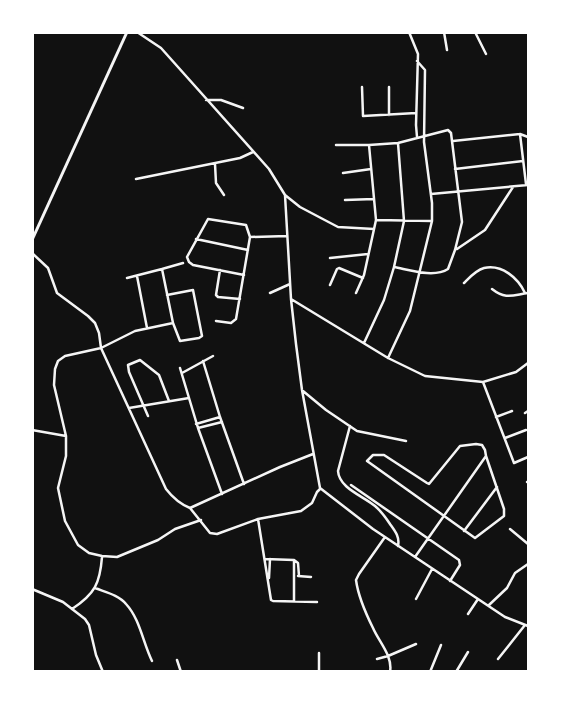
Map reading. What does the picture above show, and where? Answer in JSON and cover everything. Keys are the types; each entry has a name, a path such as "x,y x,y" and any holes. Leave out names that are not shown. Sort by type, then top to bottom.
{"main road":[{"path":"32,240 127,32"}],"street":[{"path":"137,32 160,48 269,169 285,195 300,207 338,228 374,229"},
{"path":"409,32 418,54 417,137"},
{"path":"444,32 447,50"},
{"path":"475,32 486,54"},
{"path":"388,358 410,311 432,221 424,136 424,69 418,61"},
{"path":"362,87 363,116 416,113"},
{"path":"389,87 389,115"},
{"path":"206,100 220,100 243,108"},
{"path":"336,145 398,143 448,130 451,133 462,222 456,250 448,269 441,272 420,272 394,266"},
{"path":"453,141 520,134 528,137"},
{"path":"430,194 527,184 520,134"},
{"path":"364,343 384,300 404,221 398,143"},
{"path":"356,293 363,278 376,220 369,145"},
{"path":"136,178 215,164 240,158 253,152"},
{"path":"456,168 523,161"},
{"path":"215,164 216,183 224,195"},
{"path":"343,173 372,169"},
{"path":"456,250 485,230 513,186"},
{"path":"285,195 291,299 302,390 320,488 385,537 505,618 527,625 498,659"},
{"path":"345,200 374,199"},
{"path":"216,320 231,323 235,321 240,299 244,275 250,237 246,226 211,218 206,220 187,257 189,262 193,265 244,275"},
{"path":"376,220 432,221"},
{"path":"250,237 287,236"},
{"path":"196,239 248,250"},
{"path":"32,253 48,268 57,293 95,323 99,333 100,348 166,489 172,497 190,508 210,533 217,534 258,519 301,511 312,503 320,488"},
{"path":"330,258 368,254"},
{"path":"127,278 182,263"},
{"path":"330,284 339,268 363,278"},
{"path":"464,282 483,268 495,269 512,274 527,293 507,297 500,295 492,289"},
{"path":"162,269 167,295 173,323 180,341 202,336 193,290 167,295"},
{"path":"220,270 216,294 218,297 240,299"},
{"path":"137,276 147,328"},
{"path":"270,293 290,284"},
{"path":"291,299 388,358 424,376 482,382 516,372 528,364"},
{"path":"173,323 135,331 100,348 65,356 58,361 55,369 54,385 66,436 66,456 58,488 65,521 78,545 89,553 102,556 117,556 158,540 175,529 201,520"},
{"path":"181,373 213,356"},
{"path":"203,360 220,417 244,484"},
{"path":"148,416 129,372 128,365 136,361 144,362 159,375 169,401"},
{"path":"180,368 196,424 222,494"},
{"path":"482,382 514,463 528,457"},
{"path":"302,390 326,410 357,431 406,441"},
{"path":"129,408 189,398"},
{"path":"496,417 512,411"},
{"path":"196,424 220,417"},
{"path":"198,428 222,422"},
{"path":"350,426 338,471 339,477 347,486 379,510 396,532 399,542 398,546"},
{"path":"32,430 66,436"},
{"path":"505,438 526,430"},
{"path":"482,445 497,487 504,509 504,516 475,538 367,460 373,455 384,455 429,484 460,446 482,445"},
{"path":"190,508 313,454"},
{"path":"415,557 486,456"},
{"path":"351,485 460,562 450,581"},
{"path":"464,531 497,487"},
{"path":"258,519 271,600 317,602"},
{"path":"510,529 528,544"},
{"path":"385,537 358,574 356,580 372,628 388,656 391,666 390,672"},
{"path":"72,609 86,600 95,588 100,576 102,556"},
{"path":"265,559 294,560 298,563 299,576"},
{"path":"268,585 270,559"},
{"path":"294,560 294,601"},
{"path":"488,606 507,588 515,573 528,564"},
{"path":"416,599 432,569"},
{"path":"295,576 311,577"},
{"path":"95,588 115,596 126,604 139,626 152,661"},
{"path":"32,589 63,602 86,619 103,672"},
{"path":"468,614 478,599"},
{"path":"376,659 416,644"},
{"path":"430,672 441,645"},
{"path":"456,672 468,652"},
{"path":"319,653 319,672"},
{"path":"177,660 181,672"}]}
